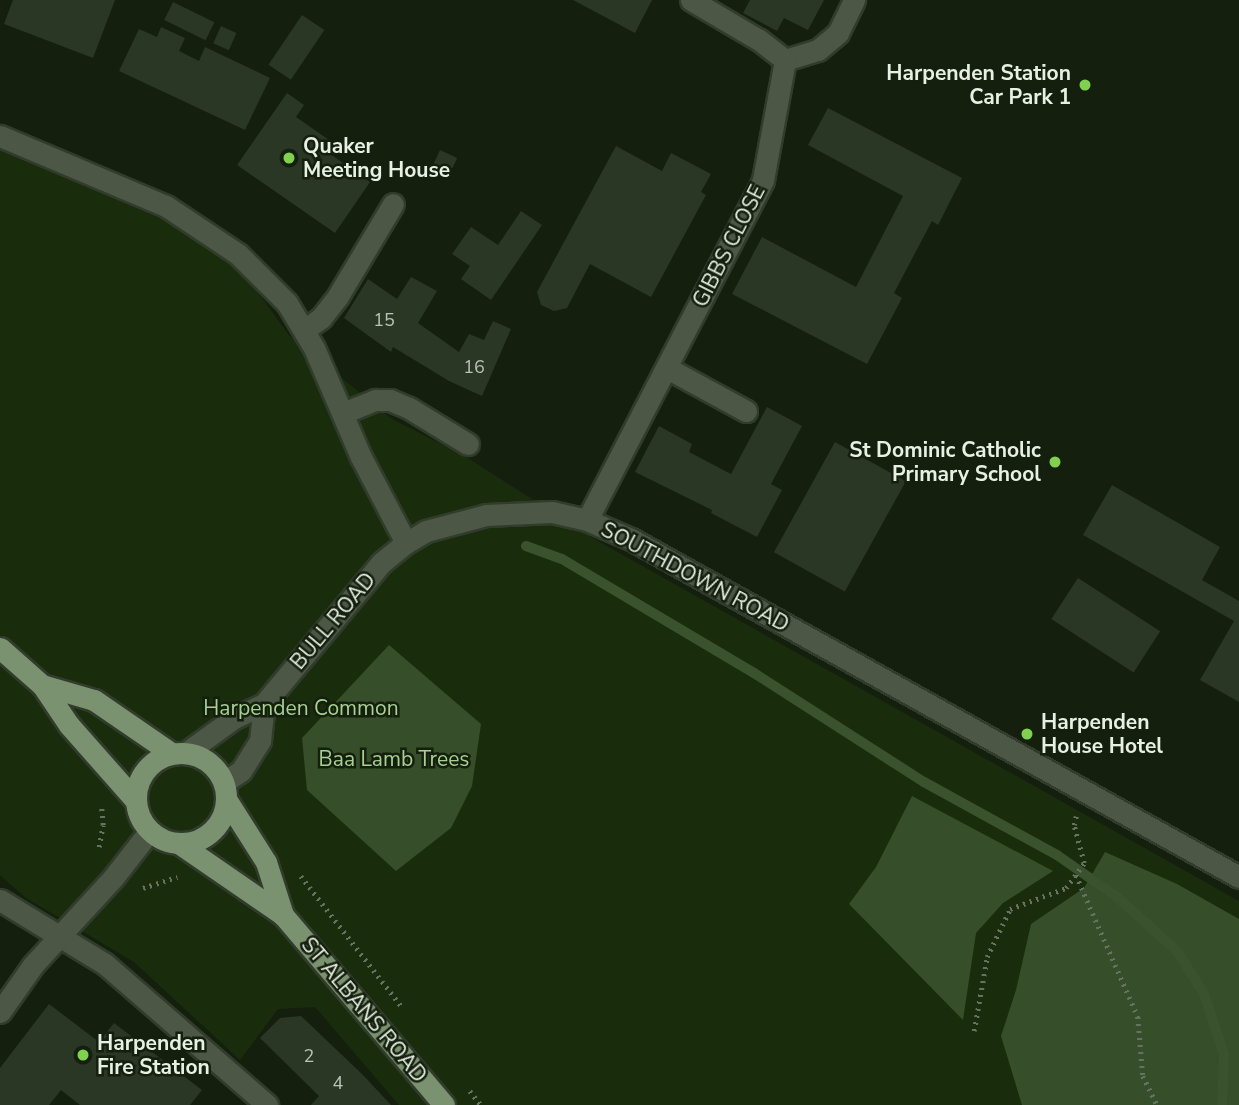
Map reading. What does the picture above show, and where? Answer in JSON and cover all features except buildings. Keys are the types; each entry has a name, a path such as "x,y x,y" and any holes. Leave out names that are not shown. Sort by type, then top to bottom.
{"main road":[{"name":"ST ALBANS ROAD","path":"0,648 42,685 69,725 136,801 138,814 149,832 163,841 180,844 283,915 444,1105"},
{"name":"ST ALBANS ROAD","path":"42,685 94,700 179,752 202,757 215,767 225,791 266,862 283,915"},
{"path":"136,801 137,786 146,770 179,752"},
{"path":"180,844 198,841 214,831 223,817 225,791"}],"street":[{"path":"691,0 759,40 785,60 818,50 838,33 853,0"},
{"name":"GIBBS CLOSE","path":"587,520 763,180 785,60"},
{"path":"0,136 166,206 239,254 287,303 304,330 384,505 406,543"},
{"path":"304,330 321,318 338,296 393,204"},
{"path":"667,368 746,411"},
{"path":"343,413 375,400 390,400 409,408 468,444"},
{"name":"SOUTHDOWN ROAD","path":"406,543 426,531 486,515 552,512 587,520 631,539 1239,877"},
{"name":"BULL ROAD","path":"179,752 234,718 264,704 381,563 406,543"},
{"path":"225,791 260,741 264,704"},
{"path":"0,1012 33,965 149,832"},
{"path":"0,900 105,964 267,1105"}],"path":[{"path":"974,1031 987,957 1010,909 1066,888 1084,863 1074,825 1084,789"},
{"path":"296,869 405,1012"},
{"path":"1076,875 1138,1017 1143,1076 1157,1105"},
{"path":"464,1085 481,1105"}],"green space":[{"name":"Harpenden Common","path":"0,149 166,221 228,260 262,298 288,334 392,419 463,455 596,540 1239,901 1239,1105 399,1105 315,1007 278,1009 240,1060 134,962 26,898 0,875"},
{"name":"Baa Lamb Trees","path":"389,645 481,724 472,786 451,828 396,871 307,790 302,738"},
{"path":"912,796 1053,871 1003,903 976,933 963,1020 849,904 876,867"},
{"path":"1105,852 1177,884 1239,919 1239,1105 1022,1105 1001,1036 1016,990 1031,924 1084,888"}],"waterway":[{"path":"526,546 562,559 754,673 924,782 1057,855 1117,897 1177,951 1204,994 1224,1054 1222,1105"}],"place":[{"name":"Harpenden Station Car Park 1","path":"1085,85"},
{"name":"Quaker Meeting House","path":"289,158"},
{"name":"St Dominic Catholic Primary School","path":"1055,462"},
{"name":"Harpenden House Hotel","path":"1027,734"},
{"name":"Harpenden Fire Station","path":"83,1055"}]}
